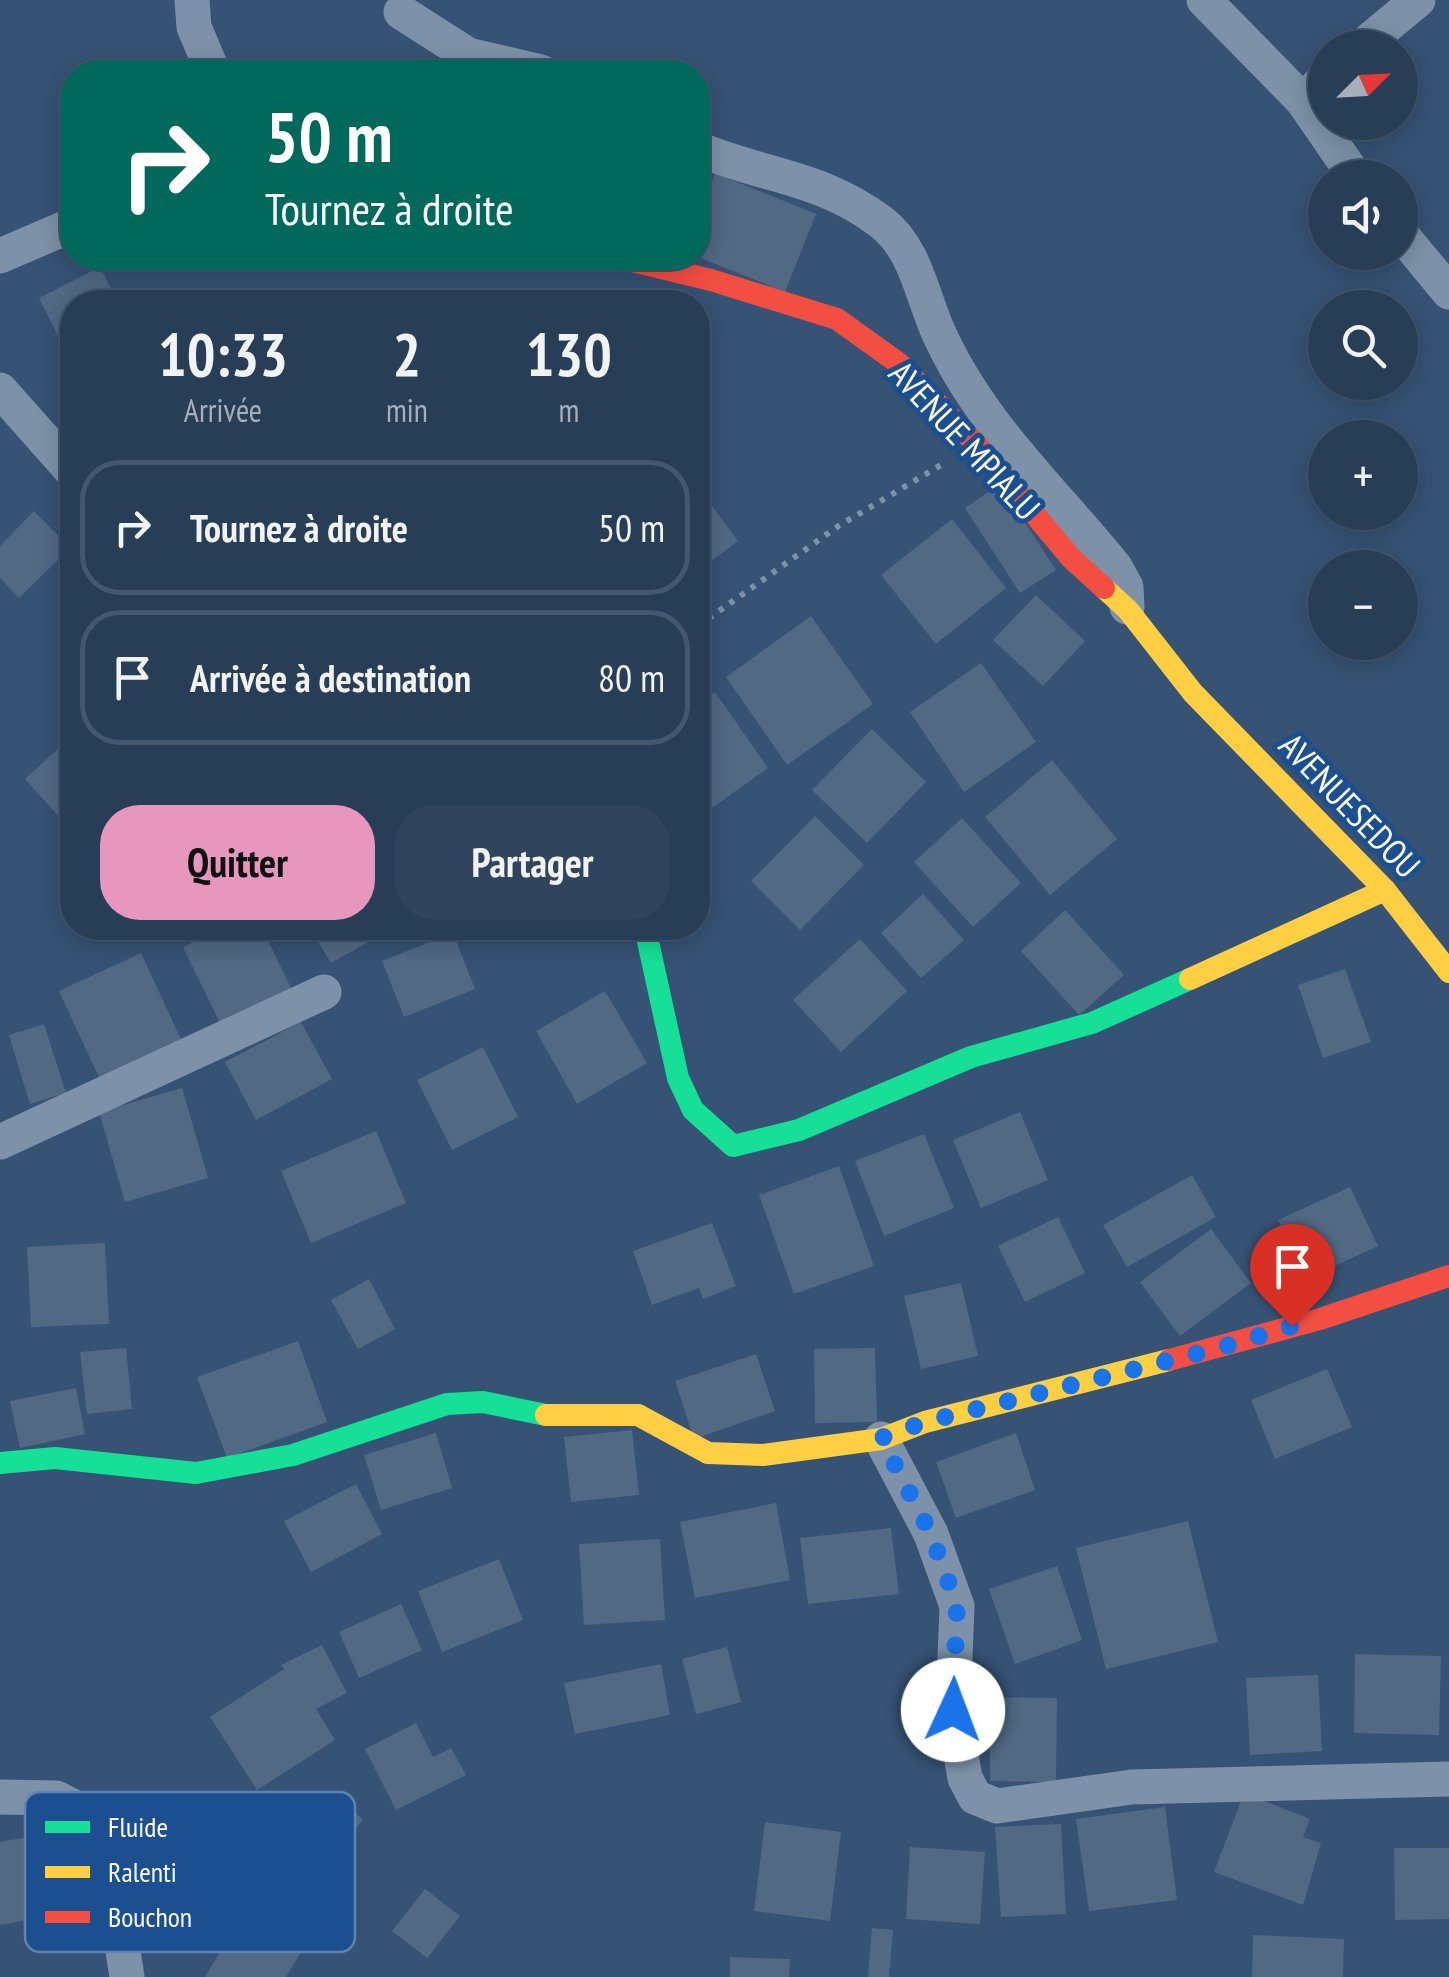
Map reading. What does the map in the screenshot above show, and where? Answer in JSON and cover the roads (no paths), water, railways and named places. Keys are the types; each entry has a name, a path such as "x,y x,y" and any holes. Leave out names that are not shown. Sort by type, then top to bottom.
{"street":[{"path":"192,0 194,27 208,60"},
{"path":"1204,0 1308,84"},
{"path":"1382,30 1418,0"},
{"path":"401,12 468,55 489,60"},
{"path":"710,154 792,176 844,197 885,225 914,263 935,326 959,376 985,416 1116,567 1126,587 1128,610"},
{"path":"0,256 60,231"},
{"path":"1418,255 1449,292"},
{"name":"AVENUE MPIALU","path":"670,270 837,320 901,365 976,444 1071,558 1128,610 1193,693"},
{"path":"0,390 60,458"},
{"name":"AVENUESEDOU","path":"1193,693 1386,890 1449,972"},
{"path":"648,940 678,1078 693,1110 733,1146 799,1130 971,1058 1092,1023 1386,890"},
{"path":"0,1142 324,992"},
{"path":"0,1463 54,1458 196,1473 293,1455 447,1404 483,1402 546,1414 638,1415 708,1453 762,1455 881,1438 976,1408 1219,1348 1449,1276"},
{"path":"881,1438 931,1534 957,1606 953,1710 965,1778 975,1798 997,1806 1132,1787 1449,1779"},
{"path":"0,1797 25,1797"},
{"path":"124,1952 128,1977"}]}
